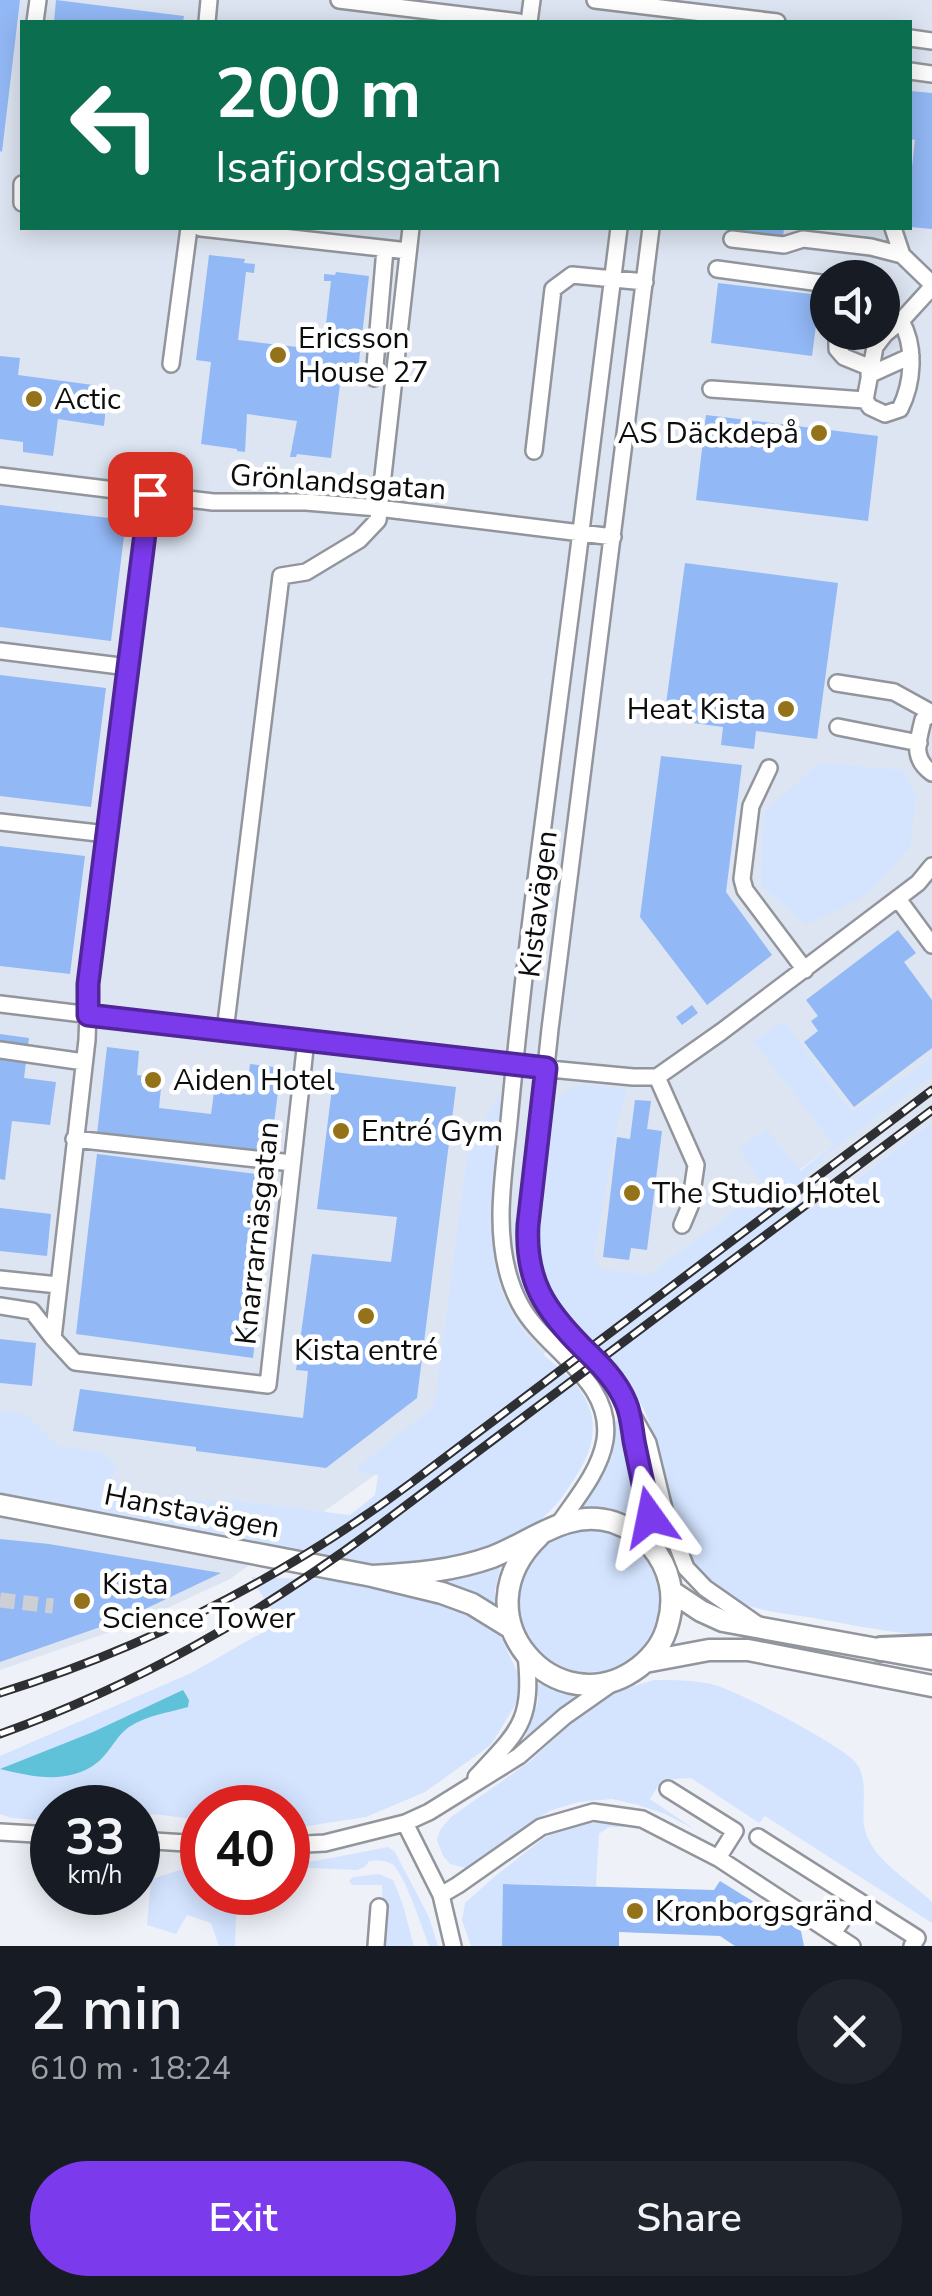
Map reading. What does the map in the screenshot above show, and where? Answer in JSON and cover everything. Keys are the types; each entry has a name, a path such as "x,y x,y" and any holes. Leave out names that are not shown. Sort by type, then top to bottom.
{"highway":[{"path":"881,1650 932,1647"}],"main road":[{"name":"Hanstavägen","path":"1,1505 372,1576 472,1604 511,1628"},
{"name":"Hanstavägen","path":"372,1576 419,1574 462,1565 589,1518 621,1524 635,1532 658,1555 672,1591"},
{"name":"Hanstavägen","path":"548,1530 526,1547 510,1577 507,1594 511,1628 538,1666 568,1681 602,1683 646,1662 709,1650 748,1650 932,1686"},
{"path":"672,1591 722,1621 932,1659"},
{"path":"646,1662 667,1630 672,1591"}],"street":[{"path":"339,0 503,20"},
{"path":"596,0 645,14 744,20"},
{"path":"171,364 189,230"},
{"path":"219,230 408,250"},
{"path":"224,1031 281,576 306,572 359,540 378,520 411,230"},
{"name":"Kistavägen","path":"548,1530 591,1476 606,1437 605,1417 585,1378 542,1336 520,1306 506,1264 500,1214 535,888 619,230"},
{"name":"Kistavägen","path":"652,230 567,893 527,1247 535,1286 558,1322 598,1362 628,1405 658,1555"},
{"path":"894,230 902,255 932,286 874,347 865,400 885,414 900,409 906,398 910,356 901,322"},
{"path":"732,239 784,245 802,239 871,247 902,255"},
{"path":"374,378 385,249"},
{"path":"717,270 810,282"},
{"path":"534,451 553,289 572,275 645,282"},
{"path":"838,350 870,371 910,356"},
{"path":"710,390 865,400"},
{"name":"Grönlandsgatan","path":"0,476 213,502 306,502 378,508 613,538"},
{"path":"52,1338 84,1062 88,984 128,666 136,548 150,494"},
{"path":"0,651 128,666"},
{"path":"837,683 894,692 932,713 924,720 918,757 932,774"},
{"path":"557,720 589,724"},
{"path":"838,727 919,744"},
{"path":"769,768 751,806 742,879 745,890 804,970"},
{"path":"0,822 107,834"},
{"path":"0,1004 515,1065 633,1078 657,1077 898,899 925,888 932,866"},
{"path":"81,888 100,892"},
{"path":"535,888 567,893"},
{"path":"898,899 932,945"},
{"name":"Knarrarnäsgatan","path":"0,1306 32,1311 76,1362 268,1386 306,1040"},
{"path":"0,1050 84,1062"},
{"path":"657,1077 696,1165 690,1206 682,1224"},
{"path":"74,1139 292,1163"},
{"path":"0,1279 58,1285"},
{"path":"628,1405 648,1444 664,1513 686,1568 705,1588 762,1628"},
{"path":"459,1794 517,1730 528,1699 526,1654"},
{"path":"310,1844 325,1844 404,1823 459,1794 519,1756 565,1716 619,1678"},
{"path":"668,1789 735,1832 718,1858"},
{"path":"441,1895 541,1827 593,1812 642,1819 718,1858 852,1946"},
{"path":"404,1823 441,1895 452,1946"},
{"path":"0,1832 30,1834"},
{"path":"758,1837 917,1938 912,1946"},
{"path":"376,1946 378,1907"},
{"path":"833,1934 845,1916"}],"shaded area":[{"path":"0,0 932,0 932,1122 811,1211 792,1187 822,1157 872,1118 230,1579 133,1624 0,1670"},
{"path":"819,763 903,770 916,796 910,847 865,896 806,925 761,885 764,812"},
{"path":"784,1021 852,1113 932,1057 932,1076 823,1157 793,1188 811,1210 932,1122 932,1636 763,1610 735,1601 711,1587 695,1570 675,1528 653,1434 636,1395 562,1310 540,1270 538,1227 550,1126 557,1102 569,1090 593,1085 627,1089 594,1256 600,1269 649,1275 765,1188 739,1148 767,1129 800,1171 834,1145 753,1041"},
{"path":"498,1096 503,1107 492,1227 499,1284 529,1339 581,1391 593,1424 588,1454 578,1472 552,1509 535,1524 494,1547 472,1554 425,1563 372,1565 0,1493 0,1411 27,1415 61,1449 62,1446 102,1453 118,1466 111,1476 130,1493 350,1515 375,1495 378,1475 358,1472 359,1466 428,1411 435,1401 468,1150"},
{"path":"622,1418 643,1520 582,1508 604,1467 613,1421"},
{"path":"588,1530 615,1535 638,1551 654,1574 659,1601 654,1628 638,1651 615,1667 588,1672 561,1667 538,1651 522,1628 517,1601 522,1574 538,1551 561,1535"},
{"path":"502,1560 495,1590 496,1609 426,1583"},
{"path":"251,1577 330,1580 455,1607 499,1633 520,1678 520,1697 491,1745 425,1792 366,1817 310,1826 310,1785 180,1785 180,1817 160,1815 160,1785 30,1785 30,1819 0,1814 0,1756 191,1673 279,1623"},
{"path":"654,1680 715,1685 789,1720 847,1755 863,1778 864,1822 869,1841 884,1861 932,1902 932,1923 765,1816 759,1823 691,1778 662,1780 650,1799 694,1829 638,1805 612,1799 579,1802 552,1810 521,1828 477,1864 466,1868 450,1864 443,1856 437,1840 451,1817 529,1762 589,1707 618,1691"},
{"path":"537,1683 581,1696 530,1739 525,1737 538,1702"},
{"path":"586,1823 625,1823 625,1827 609,1827 599,1834 596,1886 504,1884 502,1946 471,1946 462,1920 465,1903 545,1837"},
{"path":"388,1847 395,1852 429,1917 438,1946 429,1946 407,1889 390,1863 369,1861 357,1870 310,1868 310,1861"},
{"path":"180,1870 180,1915 187,1915 176,1934 147,1925 148,1915 160,1915 160,1876"},
{"path":"379,1874 393,1880 414,1946 383,1946 382,1885 352,1885 349,1881"},
{"path":"187,1915 236,1915 235,1946 219,1946 211,1923"}],"water":[{"path":"183,1690 188,1707 129,1727 87,1769 51,1777 0,1769 93,1732"}],"building":[{"path":"0,0 20,0 2,152 0,151"},
{"path":"56,0 184,16 183,20 54,20"},
{"path":"912,91 932,93 932,229 912,227"},
{"path":"728,230 784,230 783,238"},
{"name":"Ericsson House 27","path":"209,255 255,264 254,273 246,272 238,340 323,350 331,281 324,281 324,274 369,276 357,378 341,376 331,458 297,454 290,457 297,421 247,414 245,452 201,444 211,362 196,360"},
{"path":"718,283 810,294 812,356 711,343"},
{"path":"0,356 20,358 18,375 108,387 104,426 58,419 53,456 23,452 23,442 0,439"},
{"path":"706,415 878,436 868,521 696,500"},
{"path":"0,505 126,520 111,641 0,627"},
{"path":"685,563 838,583 817,739 756,731 754,749 721,745 723,727 664,719"},
{"path":"0,675 106,688 91,807 0,796"},
{"path":"661,756 742,765 726,892 772,955 707,1005 640,917"},
{"path":"0,846 85,856 70,974 0,966"},
{"path":"898,930 916,953 904,962 932,1000 932,1048 854,1107 804,1042 818,1031 811,1021 818,1016 806,1000"},
{"path":"692,1005 698,1013 682,1025 676,1017"},
{"path":"0,1034 29,1038 24,1078 56,1082 50,1125 12,1121 5,1180 0,1179"},
{"path":"107,1047 139,1051 137,1075 162,1078 159,1108 211,1114 215,1085 247,1089 250,1064 281,1068 270,1154 97,1134"},
{"name":"Kista entré","path":"334,1072 456,1087 417,1398 326,1468 73,1431 80,1389 303,1418 308,1371 296,1370 312,1254 391,1262 397,1217 317,1209"},
{"name":"The Studio Hotel","path":"635,1100 651,1101 647,1129 662,1131 647,1250 631,1248 629,1260 603,1257 617,1137 630,1139"},
{"path":"97,1154 273,1176 253,1358 76,1334"},
{"path":"0,1208 51,1214 47,1256 0,1251"},
{"path":"0,1339 36,1343 32,1386 0,1383"},
{"name":"Kista Science Tower","path":"0,1539 221,1573 126,1618 0,1662"},
{"name":"Kronborgsgränd","path":"720,1881 801,1931 804,1946 735,1946 720,1936 619,1932 619,1946 502,1946 503,1884 714,1890"}],"tunnel":[{"path":"0,1600 53,1606"}],"railway":[{"path":"0,1693 163,1631 315,1549 411,1483 932,1090"},
{"path":"0,1734 147,1671 284,1592 372,1531 932,1110"}],"place":[{"name":"Ericsson House 27","path":"278,355"},
{"name":"Actic","path":"34,399"},
{"name":"AS Däckdepå","path":"819,433"},
{"name":"Heat Kista","path":"786,709"},
{"name":"Aiden Hotel","path":"153,1080"},
{"name":"Entré Gym","path":"341,1131"},
{"name":"The Studio Hotel","path":"632,1193"},
{"name":"Kista entré","path":"366,1316"},
{"name":"Kista Science Tower","path":"82,1601"},
{"name":"Kronborgsgränd","path":"635,1911"}],"route":[{"path":"150,494 88,984 88,1015 546,1068 528,1225 530,1268 545,1304 614,1381 628,1405 650,1517"}]}
